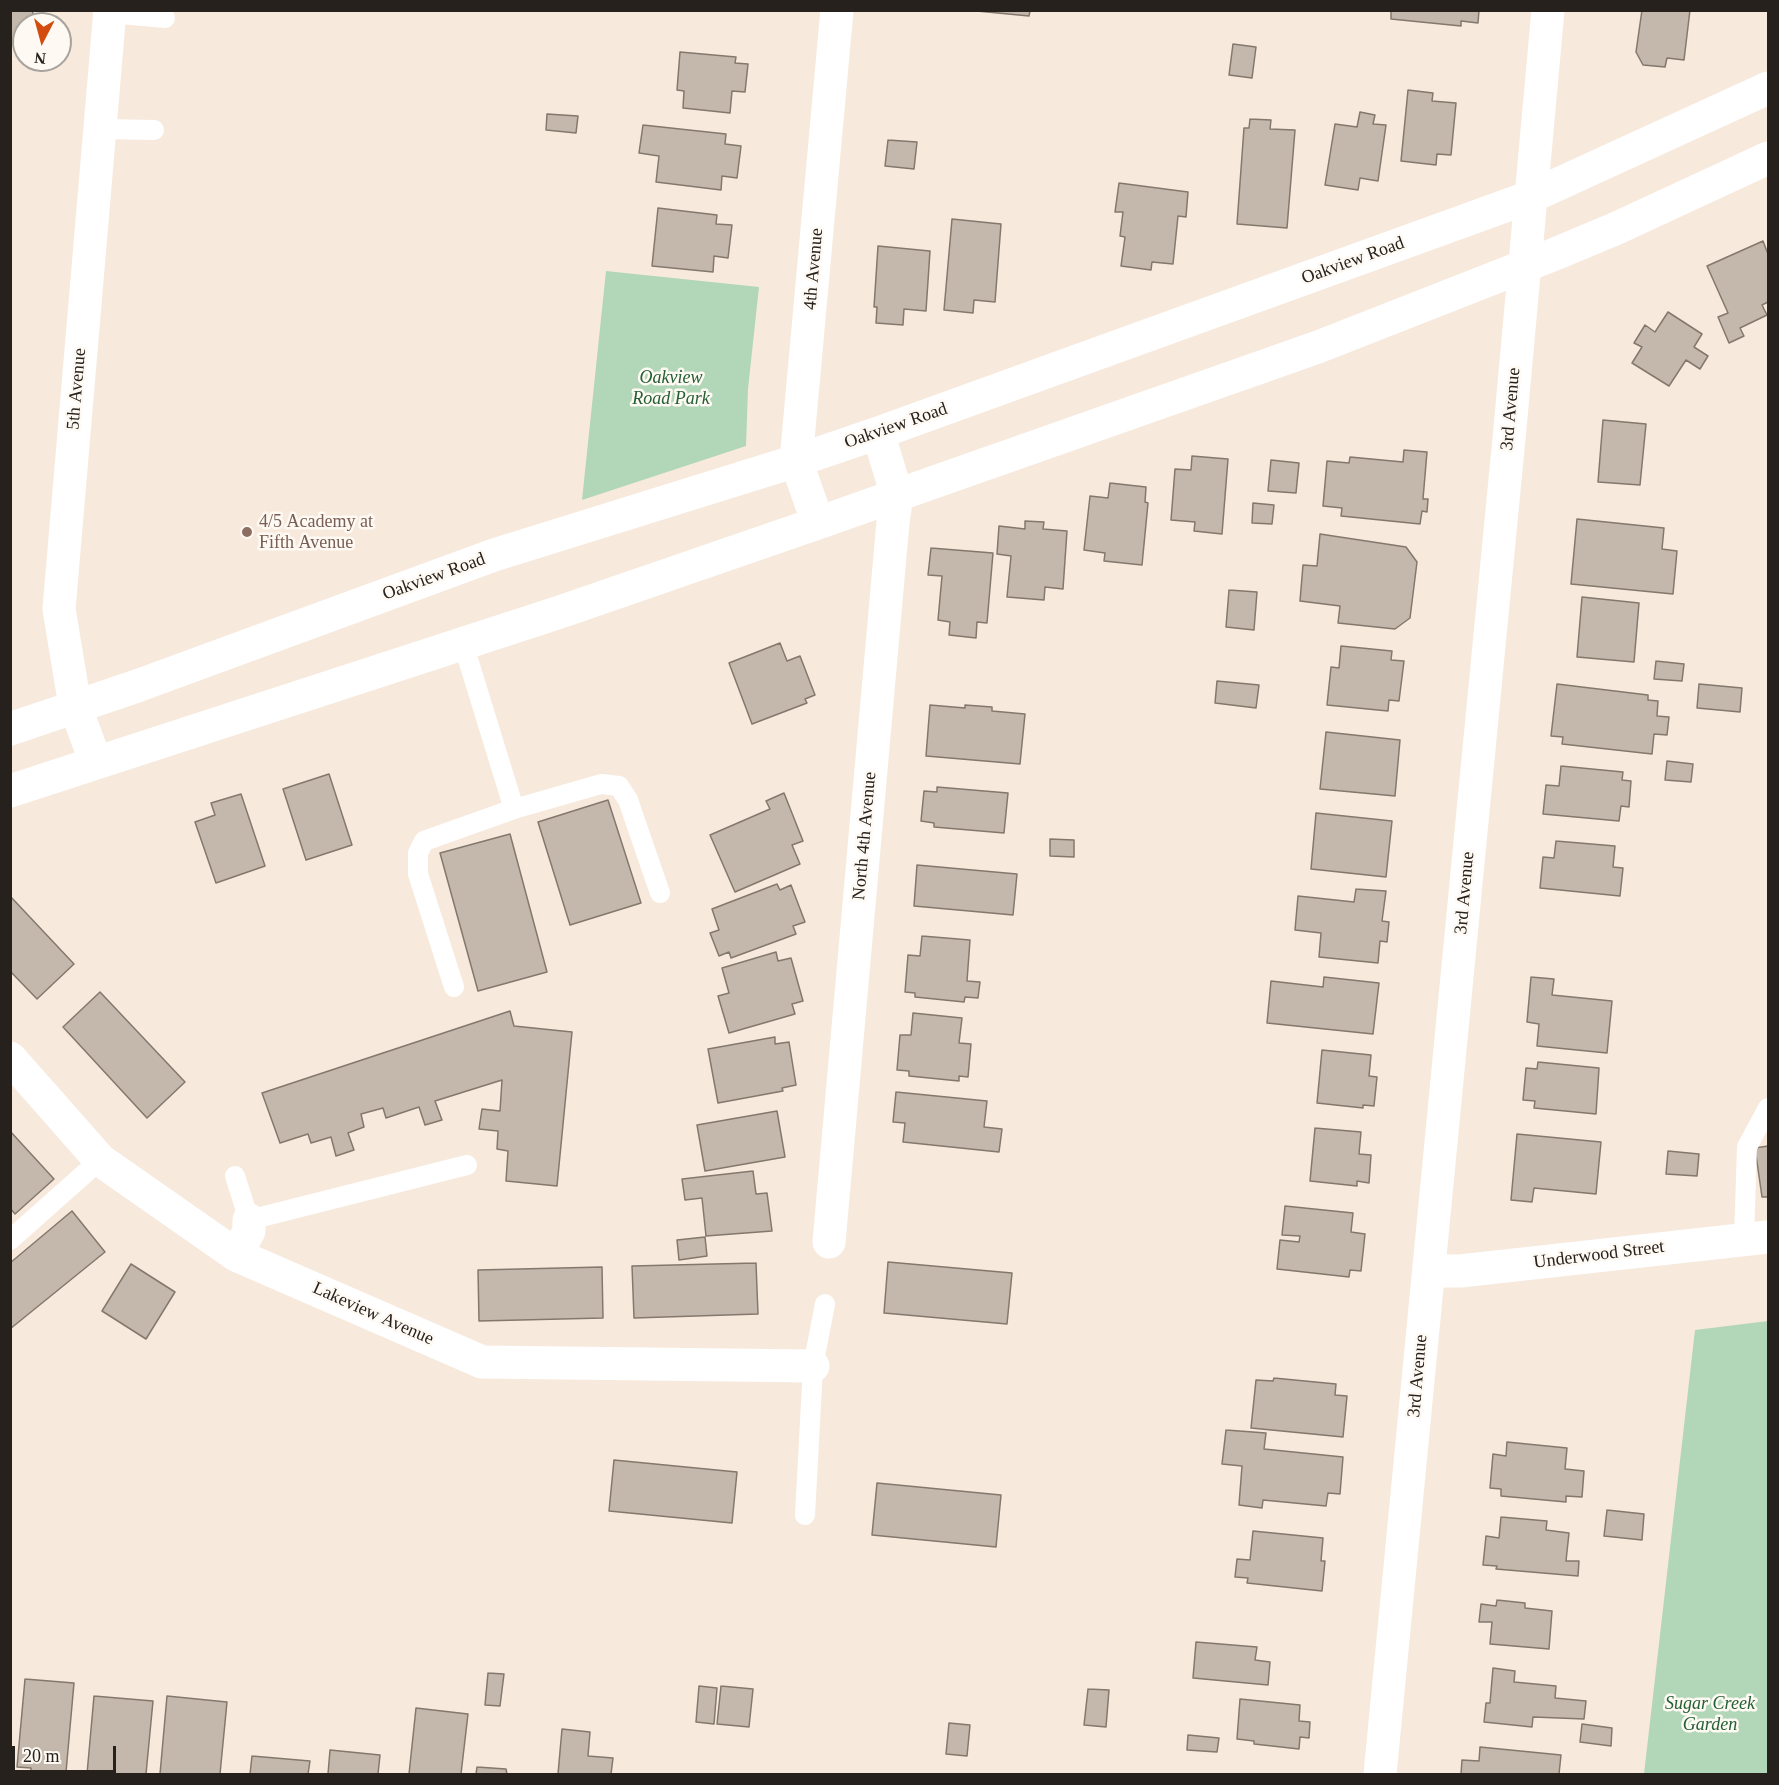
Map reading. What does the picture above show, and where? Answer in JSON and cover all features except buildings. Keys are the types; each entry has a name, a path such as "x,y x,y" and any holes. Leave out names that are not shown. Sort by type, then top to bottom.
{"street":[{"name":"4th Avenue","path":"818,524 796,461 837,10"},
{"name":"3rd Avenue","path":"1380,1774 1510,428 1548,10"},
{"name":"5th Avenue","path":"96,763 75,706 59,609 110,12"},
{"name":"Oakview Road","path":"10,729 138,686 494,555 878,434 1530,197 1768,88"},
{"path":"10,791 560,612 818,524 1318,347 1524,267 1617,228 1768,158"},
{"name":"North 4th Avenue","path":"829,1242 897,495 878,434"},
{"name":"Lakeview Avenue","path":"10,1058 100,1160 236,1255 482,1362 813,1366"},
{"path":"236,1255 249,1231 249,1220"},
{"name":"Underwood Street","path":"1428,1271 1460,1271 1756,1238"}],"lane":[{"path":"110,12 165,18"},
{"path":"100,129 154,130"},
{"path":"464,643 514,809"},
{"path":"454,987 418,874 418,853 424,841 514,809 601,783 618,786 628,800 660,893"},
{"path":"1756,1238 1747,1147 1768,1108"},
{"path":"10,1240 100,1160"},
{"path":"236,1176 249,1220 467,1165"},
{"path":"806,1515 813,1366 825,1304"}],"green space":[{"name":"Oakview Road Park","path":"606,271 759,287 748,389 746,446 582,500"},
{"name":"Sugar Creek Garden","path":"1768,1321 1768,1774 1644,1774 1695,1330"}],"place":[{"name":"4/5 Academy at Fifth Avenue","path":"247,532"}]}
